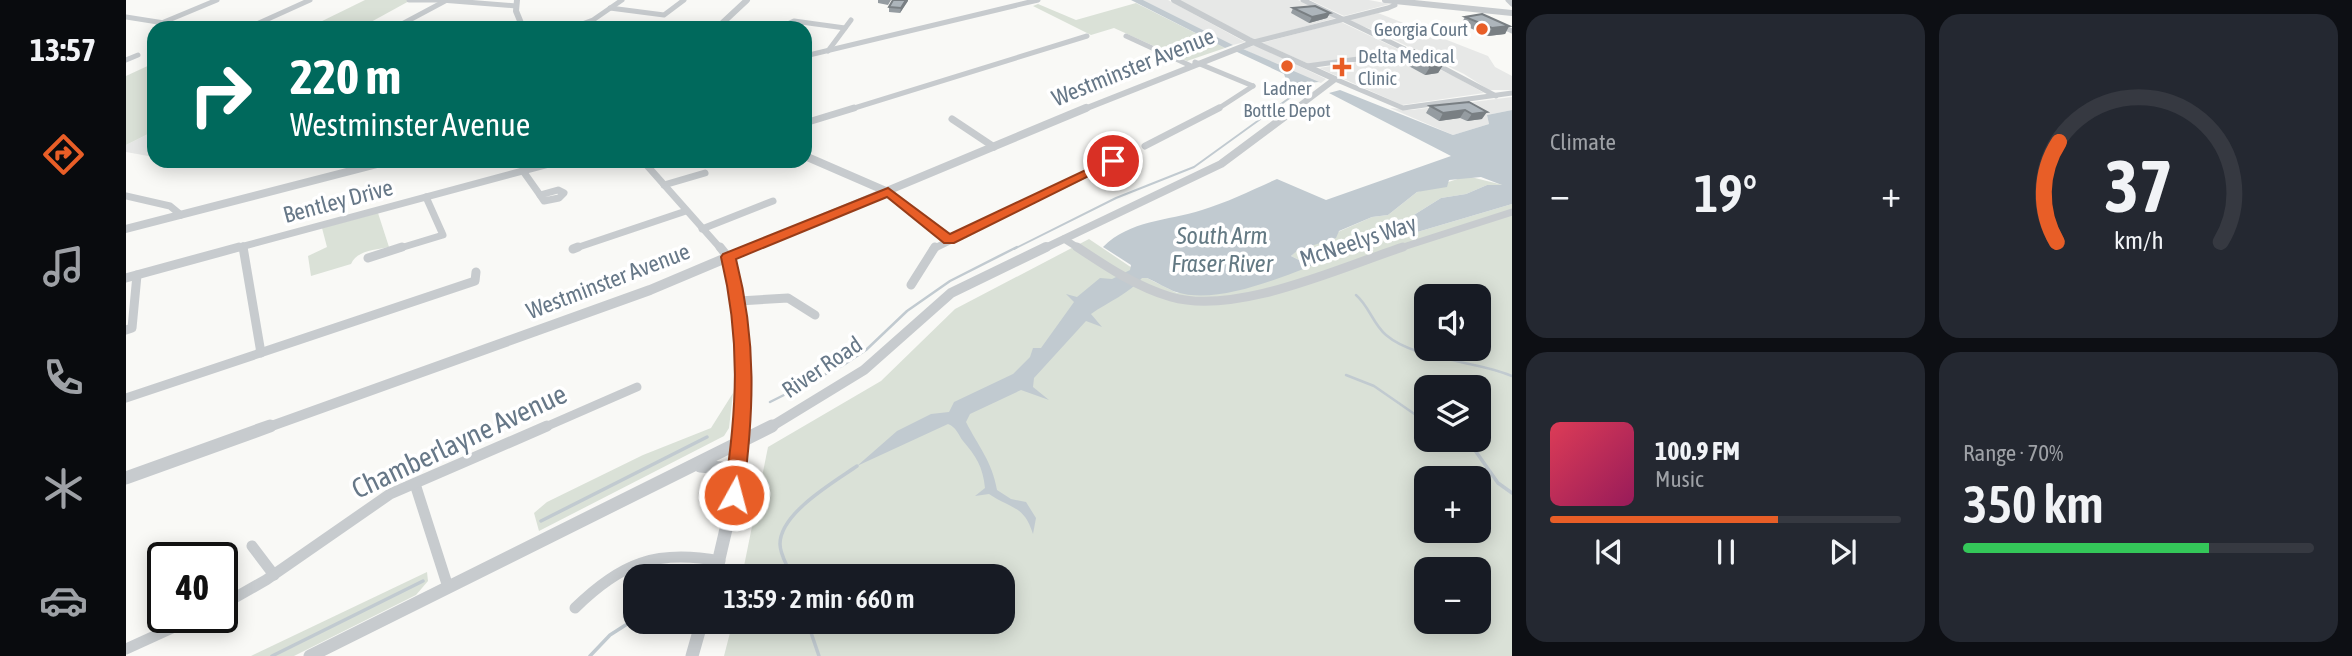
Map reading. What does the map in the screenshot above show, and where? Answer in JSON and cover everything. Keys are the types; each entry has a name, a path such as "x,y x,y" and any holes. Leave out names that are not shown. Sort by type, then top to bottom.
{"street":[{"path":"164,21 217,0"},
{"path":"264,21 310,0"},
{"path":"407,21 441,0"},
{"path":"589,21 622,0"},
{"path":"610,8 664,15 684,0"},
{"path":"724,21 747,0"},
{"path":"812,54 1038,0"},
{"path":"1174,0 1254,43 1404,108 1512,93"},
{"path":"1303,0 1496,96"},
{"path":"1385,0 1512,13"},
{"path":"1254,43 1395,5 1394,0"},
{"path":"1508,0 1512,4"},
{"path":"409,1 517,3 520,21"},
{"path":"1465,8 1512,31"},
{"path":"126,17 155,21"},
{"path":"828,51 852,20"},
{"path":"812,23 845,28"},
{"path":"812,121 1087,36"},
{"path":"1126,36 1253,86 1203,118 1145,146"},
{"name":"Westminster Avenue","path":"126,478 650,290 1192,64 1254,43"},
{"path":"1307,66 1411,52"},
{"path":"126,53 138,55 126,60"},
{"name":"River Road","path":"310,656 740,445 829,394 864,370 939,300 1228,159 1335,79"},
{"path":"952,120 994,147"},
{"path":"812,159 888,192 949,240"},
{"path":"911,285 929,253 949,240 1113,161"},
{"path":"126,229 361,168"},
{"name":"Bentley Drive","path":"126,278 536,168"},
{"path":"649,168 728,257 739,301 746,383 734,495 719,564"},
{"path":"523,172 539,195"},
{"path":"664,185 705,173"},
{"path":"126,196 170,206 181,215"},
{"path":"368,258 443,235 426,197"},
{"path":"702,229 772,201"},
{"path":"573,249 686,211"},
{"name":"McNeelys Way","path":"1063,239 1157,293 1196,303 1237,300 1512,212"},
{"path":"243,246 261,354"},
{"path":"126,398 475,281 476,272"},
{"path":"126,330 132,328 136,275"},
{"path":"739,301 788,296 796,299 815,315"},
{"name":"Chamberlayne Avenue","path":"238,596 274,575 363,509 637,387"},
{"path":"694,467 711,465 723,468 730,475 734,495"},
{"path":"415,484 449,587"},
{"path":"252,546 274,575"},
{"path":"576,608 594,589 655,557 671,554 720,561"},
{"path":"126,649 161,633"},
{"path":"692,656 698,634"}],"shaded area":[{"path":"365,0 411,0 373,21 322,21"},
{"path":"1143,0 1168,0 1245,42 1233,45"},
{"path":"1179,0 1298,0 1336,18 1255,40"},
{"path":"1310,0 1369,0 1390,4 1344,16"},
{"path":"1136,3 1225,48 1187,61 1114,28 1091,35 1033,6 1038,4 1076,20"},
{"path":"1378,13 1488,56 1495,67 1512,76 1512,90 1489,90 1464,74 1376,31 1351,22 1351,19"},
{"path":"1341,22 1402,51 1309,64 1262,43"},
{"path":"1253,46 1326,79 1321,83 1302,77 1243,49"},
{"path":"1406,54 1484,93 1402,105 1319,68"},
{"path":"147,66 147,134 126,145 126,76"},
{"path":"1512,97 1512,110 1487,115 1489,124 1453,135 1390,108 1411,110"},
{"path":"147,134 147,156 126,152 126,145"},
{"path":"1467,176 1503,185 1487,185 1466,194 1441,198 1409,218 1383,222 1397,238 1512,204 1512,656 724,656 730,634 1015,634 1015,564 744,564 768,447 881,381 955,309 1089,239 1147,278 1177,293 1316,257 1299,260 1291,256 1297,250 1372,217 1388,215 1417,192"},
{"path":"378,213 389,247 362,253 351,264 311,276 308,256 327,247 322,228"},
{"path":"733,393 729,428 724,436 539,531 534,513 547,502 643,455 711,428"},
{"path":"427,572 428,581 416,595 294,656 251,656"}],"water":[{"path":"1131,0 1143,0 1233,45 1225,48"},
{"path":"1243,49 1319,82 1295,84 1305,88 1292,97 1284,74 1235,51"},
{"name":"South Arm Fraser River","path":"1340,90 1453,135 1489,124 1487,115 1512,110 1512,204 1397,238 1377,226 1383,222 1409,218 1441,198 1466,194 1487,185 1502,185 1481,177 1449,180 1447,187 1417,192 1388,215 1372,217 1339,231 1336,238 1298,250 1291,256 1299,260 1338,256 1280,278 1236,291 1194,295 1176,292 1142,278 1125,293 1091,314 1102,327 1086,321 1034,378 1033,387 1049,400 1021,390 970,414 966,422 988,462 997,490 1011,499 1026,502 1036,518 1033,534 1025,518 1016,509 989,494 975,496 985,488 981,468 957,431 948,424 857,466 897,431 931,414 949,412 954,402 1013,374 1030,357 1033,348 1041,348 1074,302 1066,294 1077,297 1100,278 1112,279 1130,270 1131,265 1103,247 1125,231 1212,207 1277,179 1326,200 1451,156 1329,93"}],"building":[{"path":"893,0 906,0 901,8 889,7"},
{"path":"1315,6 1330,13 1312,17 1293,8"},
{"path":"1482,14 1509,26 1492,28 1465,17"},
{"path":"1411,49 1443,65 1430,67 1400,51"},
{"path":"1469,102 1487,112 1472,114 1465,110 1443,113 1430,106"}],"waterway":[{"path":"1014,249 1116,198 1194,167 1295,94"},
{"path":"770,402 842,366 866,350 907,311 950,281 1017,247"},
{"path":"1356,295 1382,331 1398,343 1429,355 1512,376"},
{"path":"1346,375 1374,386 1414,414"},
{"path":"541,521 707,437"},
{"path":"1476,452 1498,483 1512,493"},
{"path":"786,564 780,544 782,532 789,521 810,499 857,466"},
{"path":"272,656 423,581"},
{"path":"590,656 610,635 623,627"},
{"path":"811,634 819,656"}],"place":[{"name":"Georgia Court","path":"1482,29"},
{"name":"Ladner Bottle Depot","path":"1287,66"},
{"name":"Delta Medical Clinic","path":"1342,67"}],"route":[{"path":"734,495 744,423 746,383 739,301 728,257 888,192 924,217 949,240 1113,161"}]}
